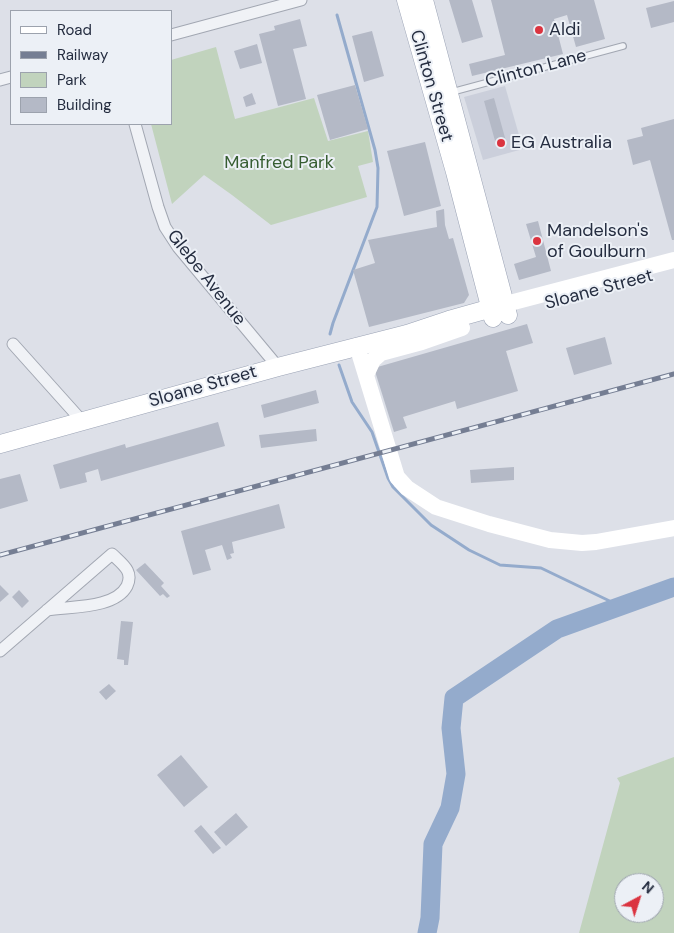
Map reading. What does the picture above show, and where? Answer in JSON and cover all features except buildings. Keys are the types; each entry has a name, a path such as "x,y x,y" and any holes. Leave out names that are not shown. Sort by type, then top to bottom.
{"main road":[{"name":"Clinton Street","path":"406,0 462,170 500,311"},
{"name":"Clinton Street","path":"424,0 450,92 462,170"},
{"name":"Sloane Street","path":"407,334 462,328 500,311"},
{"name":"Sloane Street","path":"0,444 278,367 500,311"}],"street":[{"path":"172,35 301,0"},
{"name":"Glebe Avenue","path":"135,125 165,227 178,247 278,367"},
{"name":"Sloane Street","path":"500,311 674,260"},
{"name":"Sloane Street","path":"500,311 674,270"},
{"path":"366,375 373,360 381,353 422,342 462,328"},
{"path":"13,344 82,421"},
{"path":"357,346 397,477 407,488 436,507 489,524 567,542 596,542 674,528"},
{"path":"0,651 47,610 112,554 129,572 130,577 125,590 114,599 98,605 47,610"}],"lane":[{"name":"Clinton Lane","path":"450,92 623,46"}],"shaded area":[{"name":"EG Australia","path":"505,86 523,149 483,160 464,97"}],"green space":[{"name":"Manfred Park","path":"216,47 235,119 314,98 328,141 368,131 373,162 358,166 367,197 271,225 204,175 172,204 151,125 172,125 172,60"},
{"path":"674,757 674,933 579,933 620,783 617,778"}],"waterway":[{"path":"330,334 377,207 378,168 375,150 337,15"},
{"path":"339,365 352,402 372,432 393,487 431,525 469,550 500,565 541,568 620,606"},
{"path":"427,933 430,918 433,844 450,808 456,774 451,728 454,698 557,629 674,587"}],"railway":[{"path":"0,555 674,374"}],"place":[{"name":"Aldi","path":"539,30"},
{"name":"EG Australia","path":"501,143"},
{"name":"Mandelson's of Goulburn","path":"537,241"}]}
